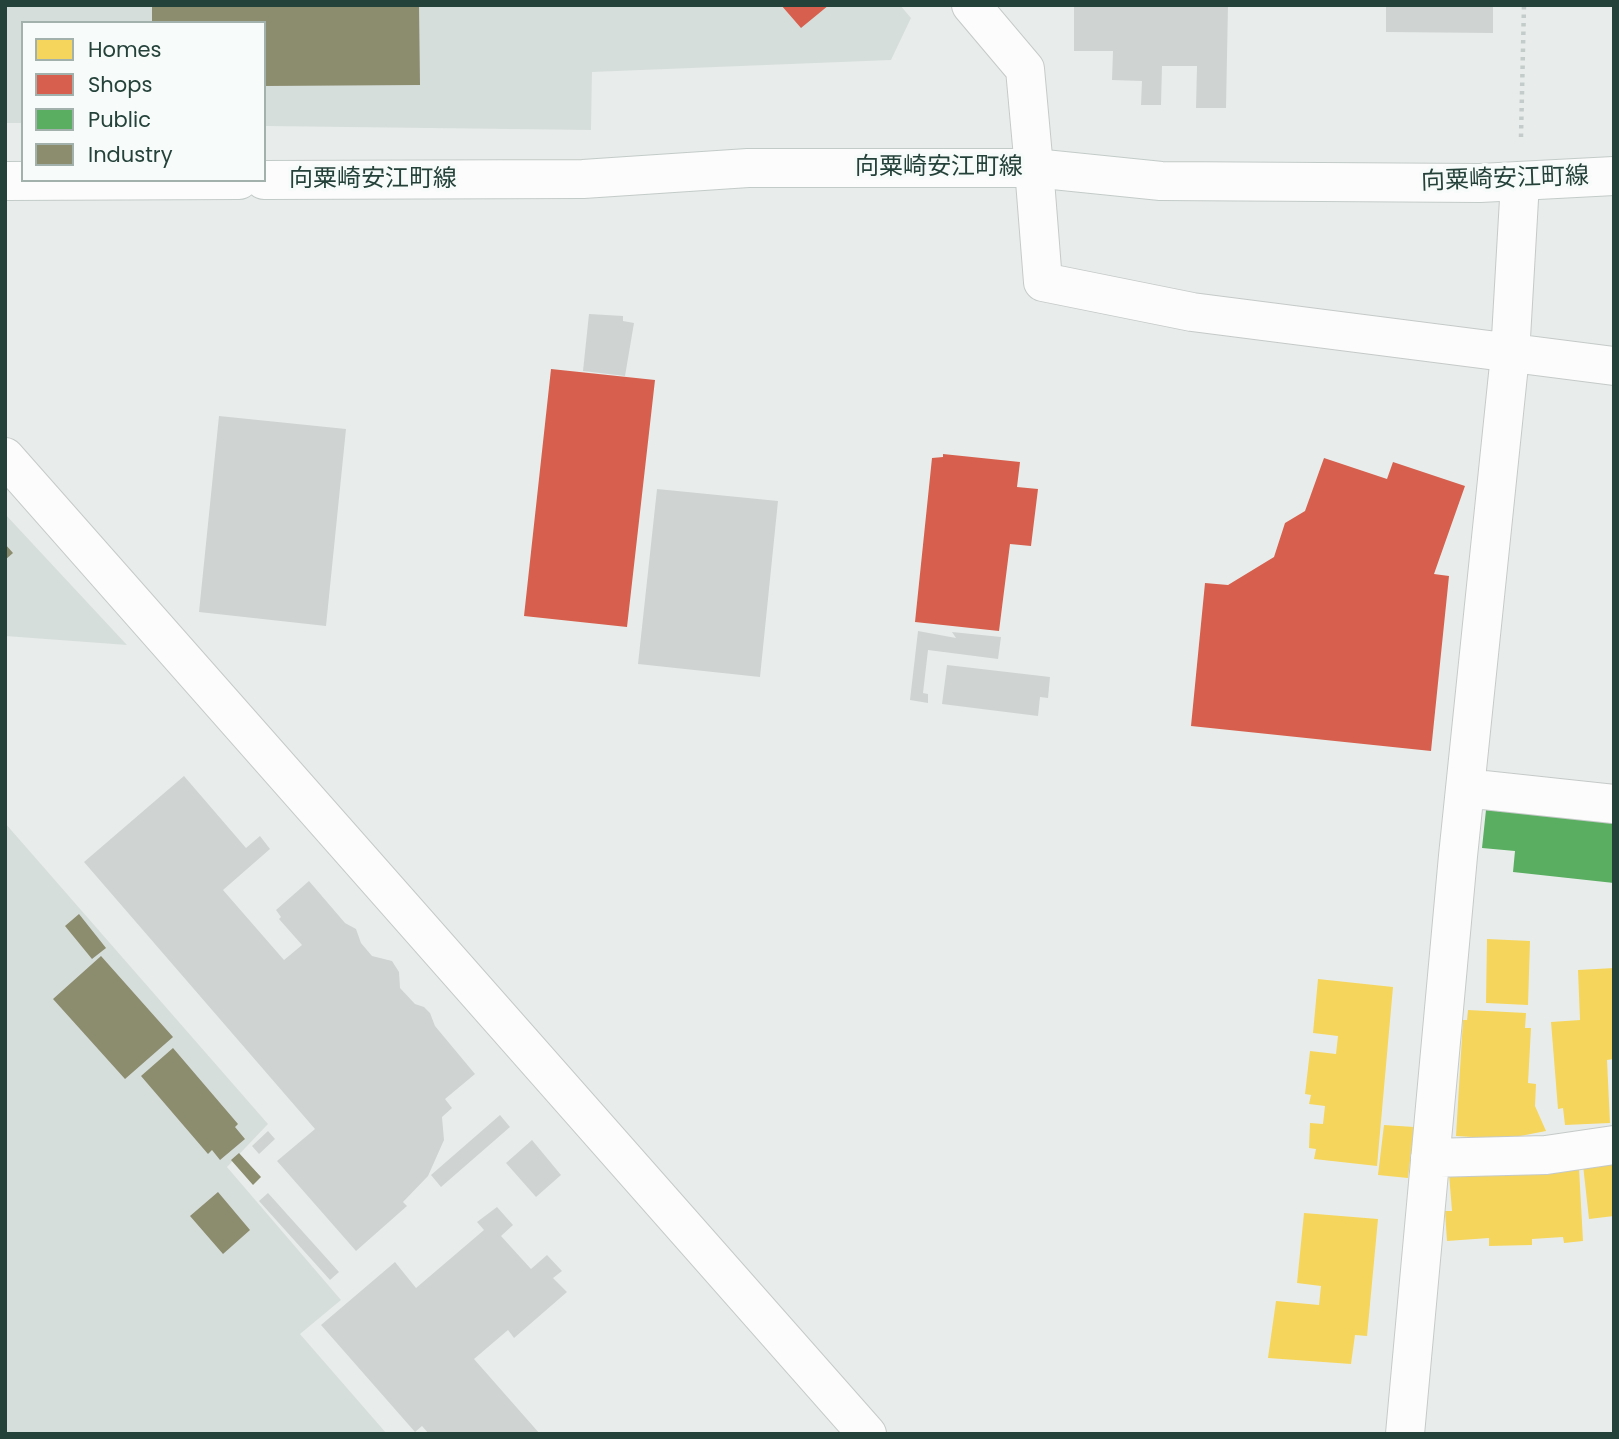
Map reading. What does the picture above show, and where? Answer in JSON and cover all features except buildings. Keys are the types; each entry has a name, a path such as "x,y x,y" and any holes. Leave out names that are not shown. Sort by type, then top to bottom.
{"street":[{"path":"971,5 1026,69 1043,282 1192,312 1334,328 1510,355 1614,366"},
{"name":"向粟崎安江町線","path":"266,180 583,179 748,168 1034,168 1161,181 1520,182 1614,176"},
{"path":"1405,1434 1465,788 1510,355 1520,182"},
{"path":"5,457 867,1434"},
{"path":"1465,788 1614,804"},
{"path":"1430,1158 1546,1155 1614,1145"}],"path":[{"path":"1520,182 1524,5"}],"shaded area":[{"path":"5,5 900,5 911,18 891,60 592,72 591,130 266,126 266,21 21,21 21,123 5,123"},
{"path":"5,514 127,645 5,636"},
{"path":"5,823 268,1124 227,1167 341,1300 300,1334 387,1434 5,1434"}]}
